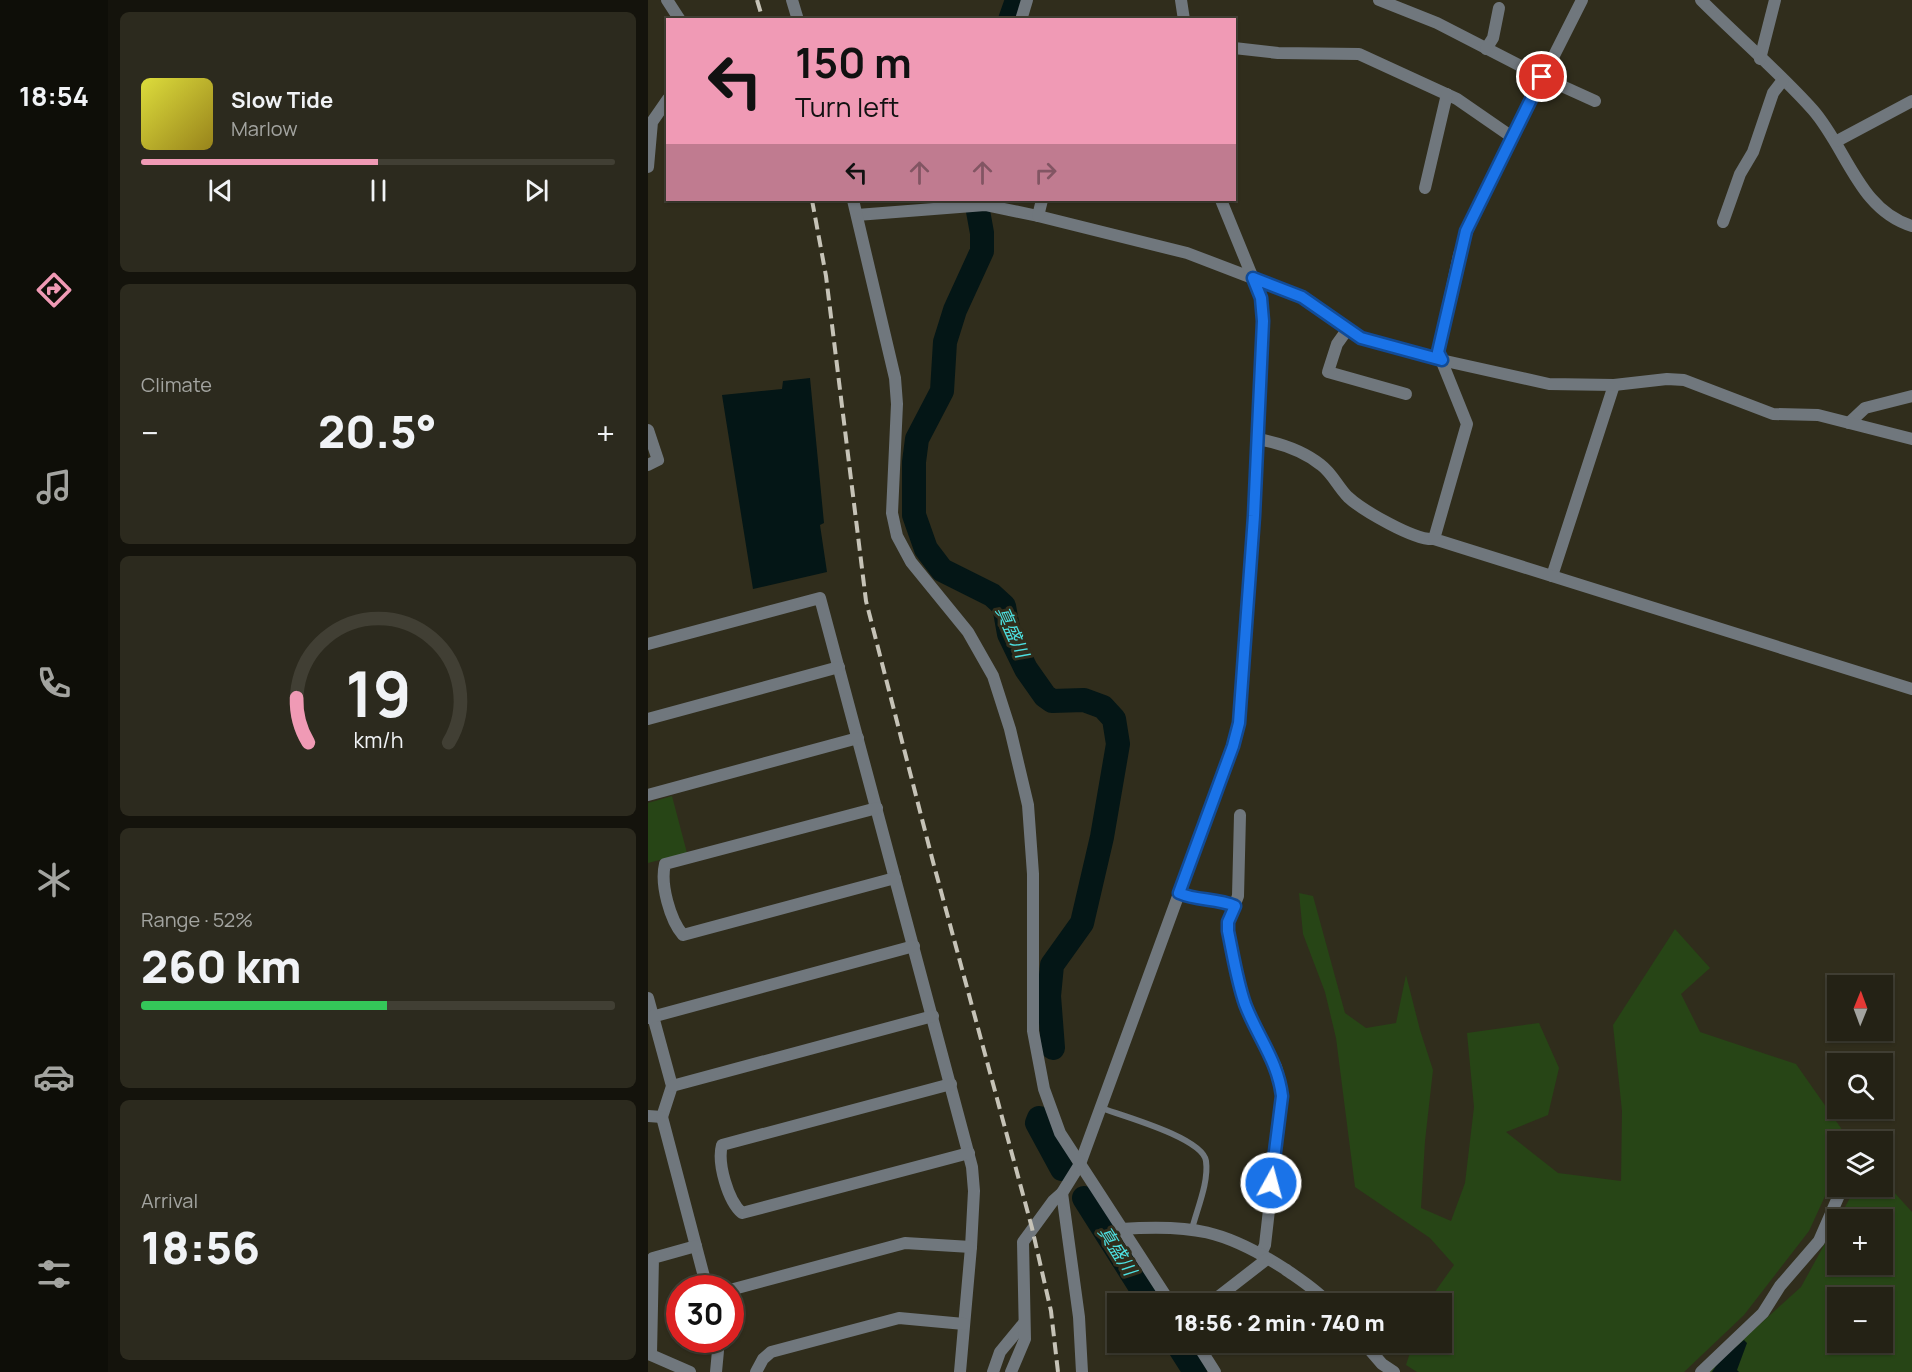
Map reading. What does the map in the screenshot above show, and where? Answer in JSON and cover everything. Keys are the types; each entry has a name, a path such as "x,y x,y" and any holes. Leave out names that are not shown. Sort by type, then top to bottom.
{"street":[{"path":"667,0 679,18"},
{"path":"792,0 797,18"},
{"path":"1022,18 1027,0"},
{"path":"1181,0 1184,18"},
{"path":"1381,0 1437,23 1542,77 1595,101"},
{"path":"1434,539 1467,424 1438,352 1466,231 1582,0"},
{"path":"1701,0 1813,110 1837,141 1872,202 1896,222 1912,226"},
{"path":"1760,59 1775,0"},
{"path":"1486,49 1493,38 1499,8"},
{"path":"1236,48 1278,53 1359,54 1447,94 1512,137"},
{"path":"1723,222 1740,174 1753,152 1773,93 1783,80"},
{"path":"1425,188 1447,94"},
{"path":"648,167 652,122 666,102"},
{"path":"1837,141 1912,102"},
{"path":"853,201 896,390 892,497 894,525 911,562 968,632 993,676 1010,729 1028,805 1031,837 1033,1031 1044,1089 1060,1133 1164,1293"},
{"path":"1038,216 1042,201"},
{"path":"1011,1372 1025,1339 1023,1242 1053,1201 1062,1193 1080,1164 1233,746 1239,723 1263,321 1261,298 1221,201"},
{"path":"857,215 987,203 1187,254 1253,278 1302,297 1347,330 1377,345 1549,384 1614,385 1667,379 1684,380 1773,414 1818,415 1912,439"},
{"path":"1347,330 1337,344 1328,372 1406,394"},
{"path":"1552,576 1614,385"},
{"path":"1849,423 1865,408 1912,396"},
{"path":"648,430 658,460 648,465"},
{"path":"1257,439 1281,443 1298,451 1325,468 1346,495 1357,504 1419,538 1434,539 1912,689"},
{"path":"648,644 820,598 951,1084 974,1180 971,1247 960,1372"},
{"path":"648,719 839,667"},
{"path":"648,795 858,738"},
{"path":"877,808 665,864 662,875 676,927 683,935 895,878"},
{"path":"1222,1293 1264,1257 1282,1096 1276,1067 1244,1003 1228,931 1228,922 1235,906 1239,881 1238,828 1240,816"},
{"path":"1179,893 1190,898 1220,900 1235,906"},
{"path":"650,1018 914,946"},
{"path":"648,998 650,1018 672,1086 662,1117 704,1275"},
{"path":"672,1086 933,1016"},
{"path":"951,1084 722,1145 720,1154 734,1205 742,1213 969,1153"},
{"path":"648,1116 662,1117"},
{"path":"1062,1193 1079,1317 1082,1372"},
{"path":"1701,1372 1763,1313 1780,1286 1820,1241 1838,1197"},
{"path":"1121,1229 1192,1229 1223,1235 1301,1280 1316,1293"},
{"path":"744,1286 905,1242 971,1247"},
{"path":"690,1372 651,1355 653,1258 696,1246"},
{"path":"756,1372 763,1359 771,1353 899,1317 964,1323"},
{"path":"993,1372 1000,1352 1024,1323"},
{"path":"716,1372 718,1353"},
{"path":"1203,1353 1215,1372"},
{"path":"1374,1353 1394,1372"}],"lane":[{"path":"1101,1108 1180,1137 1203,1154 1206,1159 1206,1172 1192,1229"}],"green space":[{"path":"672,796 687,853 648,863 648,803"},
{"path":"1299,893 1313,896 1345,1013 1366,1028 1396,1023 1406,975 1433,1070 1425,1141 1421,1208 1451,1221 1465,1183 1474,1107 1467,1033 1539,1023 1559,1068 1548,1115 1506,1132 1558,1173 1621,1181 1622,1111 1613,1025 1675,929 1710,968 1681,994 1700,1032 1796,1064 1827,1108 1827,1119 1835,1119 1843,1131 1827,1131 1827,1192 1809,1231 1744,1315 1684,1372 1417,1372 1406,1365 1410,1353 1452,1353 1452,1293 1434,1293 1454,1265 1430,1238 1355,1187 1336,1038 1325,992 1303,934"},
{"path":"1893,1191 1912,1212 1912,1372 1707,1372 1801,1287 1827,1240 1827,1275 1893,1275 1893,1209 1844,1209 1850,1197 1893,1197"}],"shaded area":[{"path":"810,378 824,523 820,525 827,572 753,589 722,395 782,389 783,381"},
{"path":"1744,1340 1747,1343 1737,1370 1739,1372 1712,1372 1720,1360"}],"waterway":[{"name":"真盛川","path":"1011,18 1017,0"},
{"name":"真盛川","path":"976,201 982,233 982,251 955,310 945,342 942,391 917,439 914,462 914,515 926,549 942,570 992,595 1004,606 1009,634 1026,669 1045,696 1052,701 1084,700 1103,707 1114,719 1118,744 1102,837 1082,923 1052,965 1049,996 1053,1048"},
{"name":"真盛川","path":"1039,1118 1037,1123 1062,1169"},
{"name":"真盛川","path":"1084,1198 1144,1293"},
{"name":"真盛川","path":"1183,1353 1195,1372"}],"railway":[{"path":"757,0 762,18"},
{"path":"812,201 826,276 866,601 932,858 1032,1228 1051,1311 1058,1372"}],"route":[{"path":"1271,1183 1282,1096 1276,1067 1244,1003 1228,931 1228,922 1235,906 1220,900 1190,898 1179,893 1233,746 1239,723 1254,516 1263,321 1261,298 1253,278 1302,297 1343,327 1377,345 1442,360 1438,352 1466,231 1542,77"}]}
